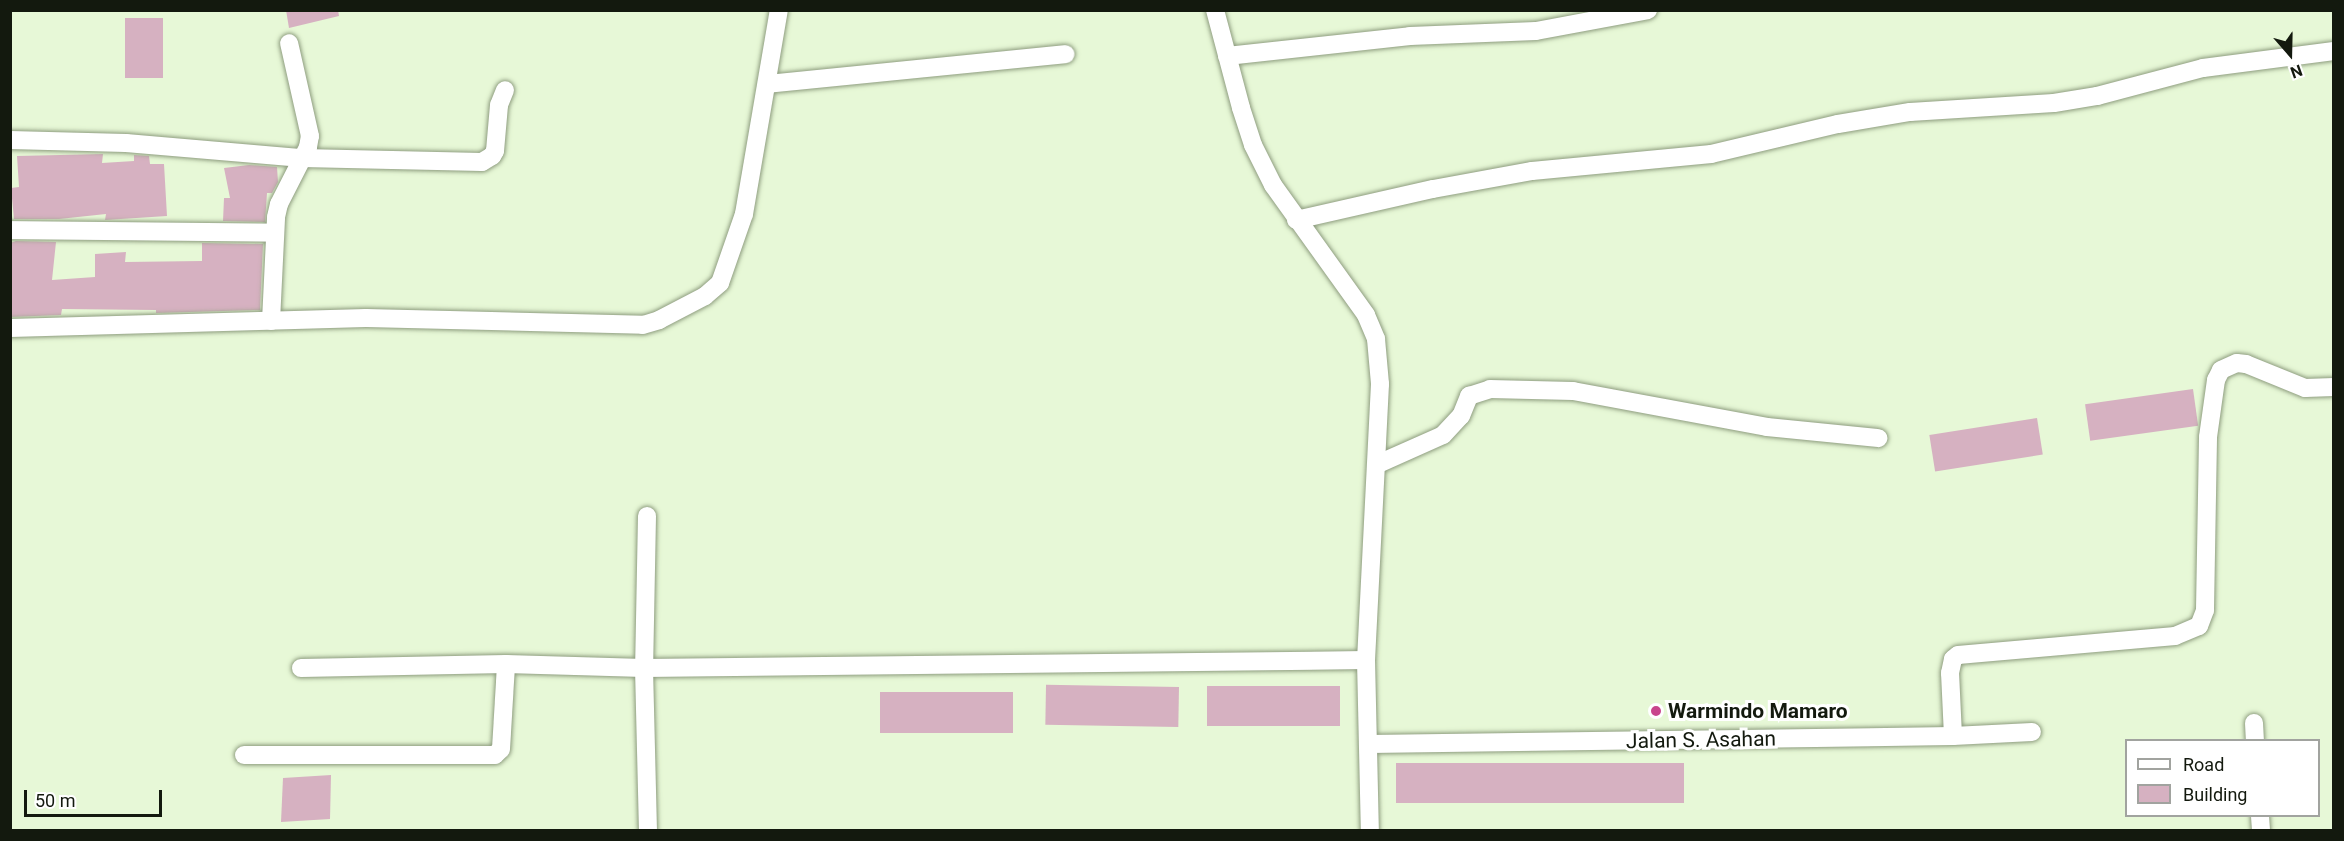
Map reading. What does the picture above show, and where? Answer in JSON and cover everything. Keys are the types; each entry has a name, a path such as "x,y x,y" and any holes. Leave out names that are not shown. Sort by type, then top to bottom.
{"street":[{"path":"10,328 366,318 643,325 679,310 720,284 744,214 779,10"},
{"path":"1215,10 1253,145 1273,185 1366,315 1374,333 1380,384 1378,464 1366,660 1370,831"},
{"path":"1227,56 1410,36 1536,31 1648,10"},
{"path":"271,321 275,233 279,204 302,159 310,136 289,43"},
{"path":"1296,220 1433,189 1532,171 1711,154 1838,124 1910,112 2054,103 2097,96 2203,68 2334,51"},
{"path":"766,84 1065,54"},
{"path":"10,141 126,143 302,159 482,162 492,156 495,151 499,105 505,90"},
{"path":"10,230 275,233"},
{"path":"1953,736 1950,673 1953,659 1958,655 2175,636 2199,626 2205,610 2208,437 2216,380 2221,370 2237,363 2247,364 2305,388 2334,387"},
{"path":"1378,464 1443,435 1461,416 1469,396 1490,389 1573,391 1767,426 1878,438"},
{"path":"647,516 644,668 648,831"},
{"path":"301,668 506,664 644,668 1366,660"},
{"path":"243,755 495,755 501,749 506,664"},
{"name":"Jalan S. Asahan","path":"1369,744 1953,736 2032,732"}],"building":[{"path":"286,10 338,10 339,16 289,28"},
{"path":"125,18 163,18 163,78 125,78"},
{"path":"103,154 102,163 134,161 134,155 149,156 150,164 164,164 167,216 105,220 106,214 59,219 14,219 11,188 19,187 17,156"},
{"path":"249,165 277,167 278,182 272,193 267,193 265,222 223,221 224,198 230,198 224,168"},
{"path":"16,241 56,242 52,280 95,277 95,254 126,252 125,262 202,261 202,243 263,244 260,310 156,313 156,310 62,309 61,315 10,317 10,243"},
{"path":"2193,389 2198,426 2090,441 2085,404"},
{"path":"2037,418 2043,455 1935,472 1929,435"},
{"path":"1046,685 1179,687 1178,727 1045,725"},
{"path":"1207,686 1340,686 1340,726 1207,726"},
{"path":"880,692 1013,692 1013,733 880,733"},
{"path":"1396,763 1684,763 1684,803 1396,803"},
{"path":"331,775 330,819 281,822 283,778"}],"place":[{"name":"Warmindo Mamaro","path":"1656,711"}]}
